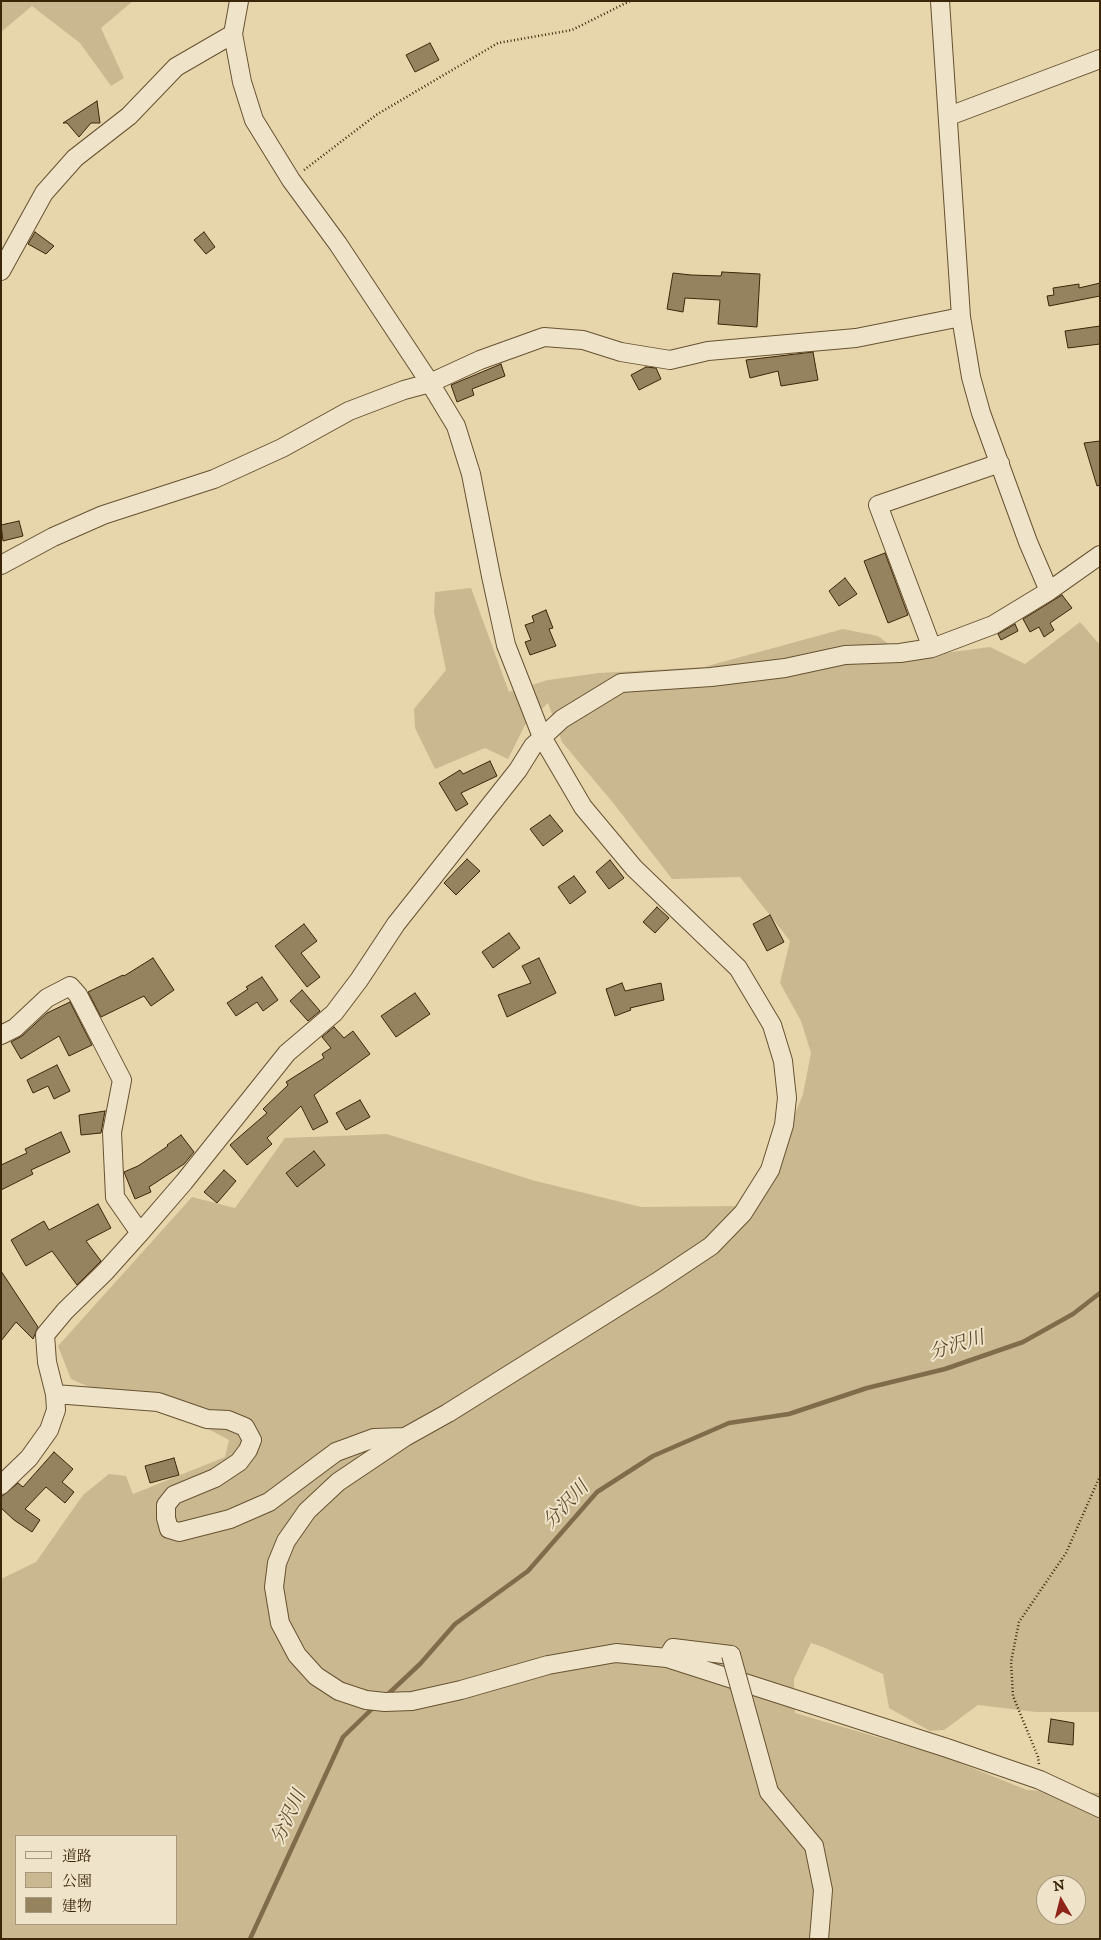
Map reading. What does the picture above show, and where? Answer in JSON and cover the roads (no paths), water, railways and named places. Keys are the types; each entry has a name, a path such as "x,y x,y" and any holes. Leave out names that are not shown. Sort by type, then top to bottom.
{"street":[{"path":"240,1 233,34 242,82 254,120 291,180 338,244 430,382 456,426 471,474 506,645 542,737 583,807 628,862 738,968 772,1025 780,1052 786,1098 784,1126 770,1170 743,1213 710,1246 657,1282 448,1413 405,1436 338,1482 307,1511 286,1541 277,1563 274,1587 280,1623 297,1655 316,1676 339,1691 366,1700 385,1702 412,1701 461,1690 548,1665 616,1653 667,1658 947,1748 1040,1780 1100,1808"},
{"path":"940,1 961,317 971,377 981,413 1028,542 1049,591"},
{"path":"1,270 44,193 75,158 129,116 176,67 233,34"},
{"path":"949,116 1100,59"},
{"path":"1,565 53,537 103,515 214,479 282,448 349,411 430,382 480,360 544,337 583,340 621,352 670,360 708,351 856,338 961,317"},
{"path":"932,648 878,505 1000,463"},
{"path":"1,1485 30,1458 49,1430 56,1410 55,1394 47,1362 45,1335 65,1311 105,1272 184,1182 287,1053 334,1013 359,980 396,924 518,770 533,746 562,719 621,683 711,677 785,668 845,655 900,653 932,648 994,625 1049,591 1100,555"},
{"path":"1,1035 15,1028 47,998 70,986 78,995 122,1080 112,1132 115,1197 140,1232"},
{"path":"55,1394 158,1402 207,1419 228,1420 245,1427 252,1440 248,1450 239,1462 216,1478 174,1495 166,1505 166,1518 169,1529 179,1532 230,1519 269,1502 336,1452 374,1438 405,1436"},
{"path":"667,1658 673,1648 731,1656 769,1792 814,1846 823,1890 819,1939"}],"waterway":[{"name":"分沢川","path":"386,1696 420,1664 455,1624 528,1571 597,1492 653,1456 729,1423 789,1414 867,1388 945,1369 1023,1342 1073,1314 1100,1293"},
{"name":"分沢川","path":"250,1939 343,1737 375,1706"}]}
